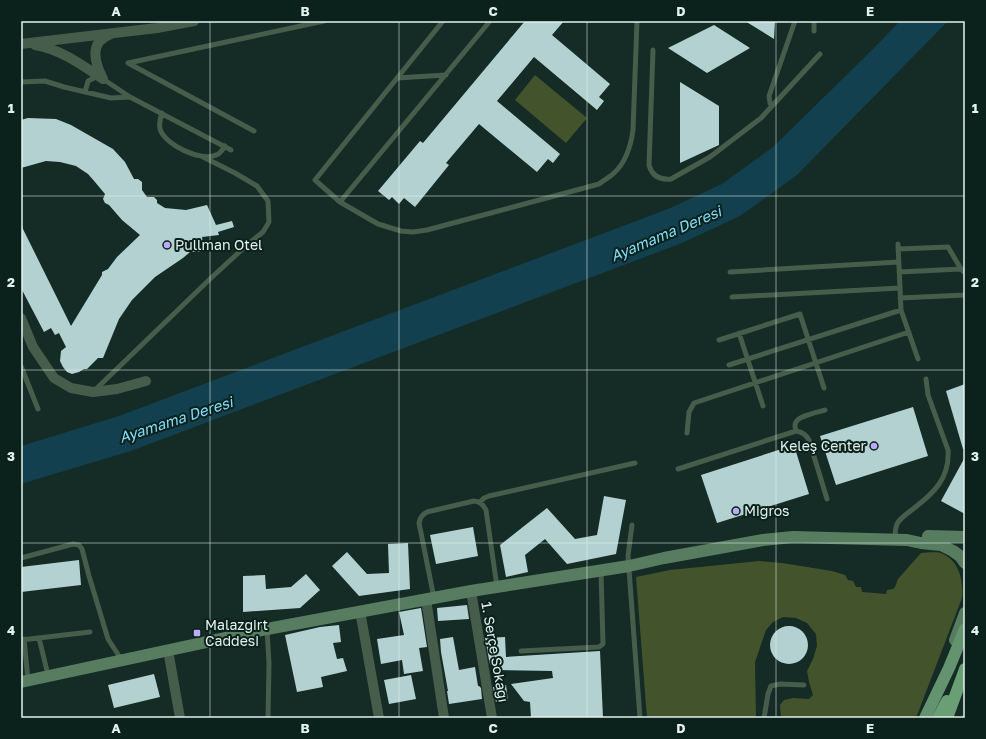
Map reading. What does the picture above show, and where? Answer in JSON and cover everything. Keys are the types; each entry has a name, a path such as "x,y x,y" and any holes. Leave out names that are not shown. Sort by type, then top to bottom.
{"highway":[{"path":"938,718 963,674"},
{"path":"947,718 963,674"}],"main road":[{"path":"901,540 924,536 965,537"},
{"path":"24,681 267,628 470,591 601,571 763,540 793,537 901,540 941,545 960,556 965,563"},
{"path":"949,668 955,639 965,613"},
{"path":"926,718 965,629"}],"street":[{"path":"24,44 157,28 194,21"},
{"path":"100,78 95,53 97,46 100,40 105,36 116,32"},
{"path":"24,44 45,46 57,51 100,78"},
{"path":"21,318 33,347 54,378 71,388 93,392 117,389 146,381"},
{"name":"1. Serçe Sokağı","path":"470,591 492,718"},
{"path":"430,598 444,718"},
{"path":"360,611 379,718"},
{"path":"168,650 180,718"}],"lane":[{"path":"254,130 128,63 324,21"},
{"path":"443,21 315,180 340,202 378,224 401,231 413,232 427,230 599,184 614,173 625,159 631,143 633,130 637,21"},
{"path":"340,202 490,21"},
{"path":"772,106 769,96 795,21"},
{"path":"814,21 814,31"},
{"path":"653,50 649,165 652,173 658,178 666,180 671,179 710,158 761,118 820,54"},
{"path":"397,78 446,75"},
{"path":"85,92 88,81 100,78 130,97 231,150"},
{"path":"21,82 45,81 111,98 130,97"},
{"path":"93,392 217,273 263,232 269,222 268,201 257,186 203,157 179,148 168,139 161,130 159,120 162,113"},
{"path":"203,157 217,155 225,146"},
{"path":"918,359 901,310 898,246 948,247 963,271"},
{"path":"730,272 898,262"},
{"path":"899,272 963,271"},
{"path":"732,297 900,288"},
{"path":"900,298 965,295"},
{"path":"729,364 901,310"},
{"path":"719,340 800,314 824,388"},
{"path":"687,433 689,412 694,404 909,332"},
{"path":"739,333 763,406"},
{"path":"21,366 38,409"},
{"path":"901,540 895,529 898,522 930,496 940,484 946,470 948,459 948,450 928,395 926,379"},
{"path":"796,431 794,426 800,418 825,410"},
{"path":"678,469 796,431 804,434 809,440 827,499"},
{"path":"480,502 489,496 635,463"},
{"path":"430,598 419,523 420,519 424,513 427,512 474,501 480,502 486,510 496,587"},
{"path":"632,525 628,556 640,718"},
{"path":"21,558 73,544 79,545 82,549 108,639 122,660"},
{"path":"520,651 599,647 603,644 601,571"},
{"path":"267,628 269,663 268,718"},
{"path":"24,681 22,640 90,632"},
{"path":"39,638 48,676"},
{"path":"764,718 768,694 771,686 780,684 804,685"}],"green space":[{"path":"535,75 587,118 566,143 515,100"},
{"path":"932,552 943,554 953,562 957,567 961,579 962,598 916,718 781,718 780,705 784,700 793,698 809,699 813,695 807,671 817,646 816,634 807,623 796,618 783,617 773,622 766,630 755,662 756,718 647,718 636,577 670,570 759,561 832,571 845,575 848,580 853,581 856,587 861,587 862,592 886,594 887,590 895,587 898,579 921,553"}],"water":[{"name":"Ayamama Deresi","path":"900,21 948,21 797,175 740,216 682,243 131,451 21,484 21,446 119,416 668,209 722,184 773,147"}],"building":[{"path":"525,21 564,21 552,35 610,84 599,97 604,101 597,110 534,57 497,101 560,154 553,163 548,159 537,172 479,124 446,163 449,165 415,207 404,198 399,204 392,197 389,200 378,191 420,141 423,143"},
{"path":"745,21 775,21 774,39"},
{"path":"714,25 750,48 707,73 668,48"},
{"path":"680,82 719,106 719,145 680,163"},
{"name":"Pullman Otel","path":"28,118 56,119 71,125 113,149 125,162 134,179 138,179 142,182 142,190 147,197 154,197 157,200 157,203 165,208 186,210 207,205 216,225 232,221 234,227 218,232 219,235 202,237 204,252 190,252 155,277 132,300 119,319 103,358 98,358 87,369 72,374 67,372 60,361 61,351 66,347 59,333 55,335 51,328 44,332 21,288 21,225 71,326 102,275 102,272 108,269 117,257 140,235 122,220 109,205 105,203 103,199 105,194 88,174 76,166 60,162 46,161 21,168 21,120"},
{"path":"965,384 965,449 963,449 946,391"},
{"name":"Keleş Center","path":"913,407 928,456 836,485 820,436"},
{"path":"794,445 809,494 717,523 701,475"},
{"path":"965,457 965,514 941,501"},
{"path":"604,496 626,500 616,554 567,564 545,539 525,555 528,572 506,577 500,545 547,508 575,539 597,535"},
{"path":"473,527 478,556 436,564 430,535"},
{"path":"408,543 410,589 359,596 332,566 347,552 367,574 389,573 388,544"},
{"path":"79,560 81,585 21,592 21,567"},
{"path":"306,574 320,590 300,608 243,612 243,576 265,575 266,589 291,587"},
{"path":"467,605 469,619 438,621 437,608"},
{"path":"421,608 427,647 419,648 423,671 404,674 402,660 381,664 377,639 404,635 399,612"},
{"path":"339,625 341,642 333,643 337,659 343,658 347,671 321,677 323,687 297,692 285,635 320,627"},
{"path":"785,626 793,626 803,631 807,638 807,652 803,659 793,664 785,664 775,659 773,656 770,649 770,641 775,631 778,629"},
{"path":"453,637 459,670 475,667 478,686 481,688 482,699 449,704 440,639"},
{"path":"505,637 506,657 600,651 603,718 531,718 530,702 524,701 511,684 553,678 552,671 493,670 492,665 490,665 485,638"},
{"path":"154,674 160,697 114,708 108,685"},
{"path":"411,675 416,699 389,704 384,680"},
{"path":"506,685 508,701 496,702 493,687"}],"place":[{"name":"Pullman Otel","path":"167,245"},
{"name":"Keleş Center","path":"874,446"},
{"name":"Migros","path":"736,511"},
{"name":"Malazgirt Caddesi","path":"197,633"}]}
